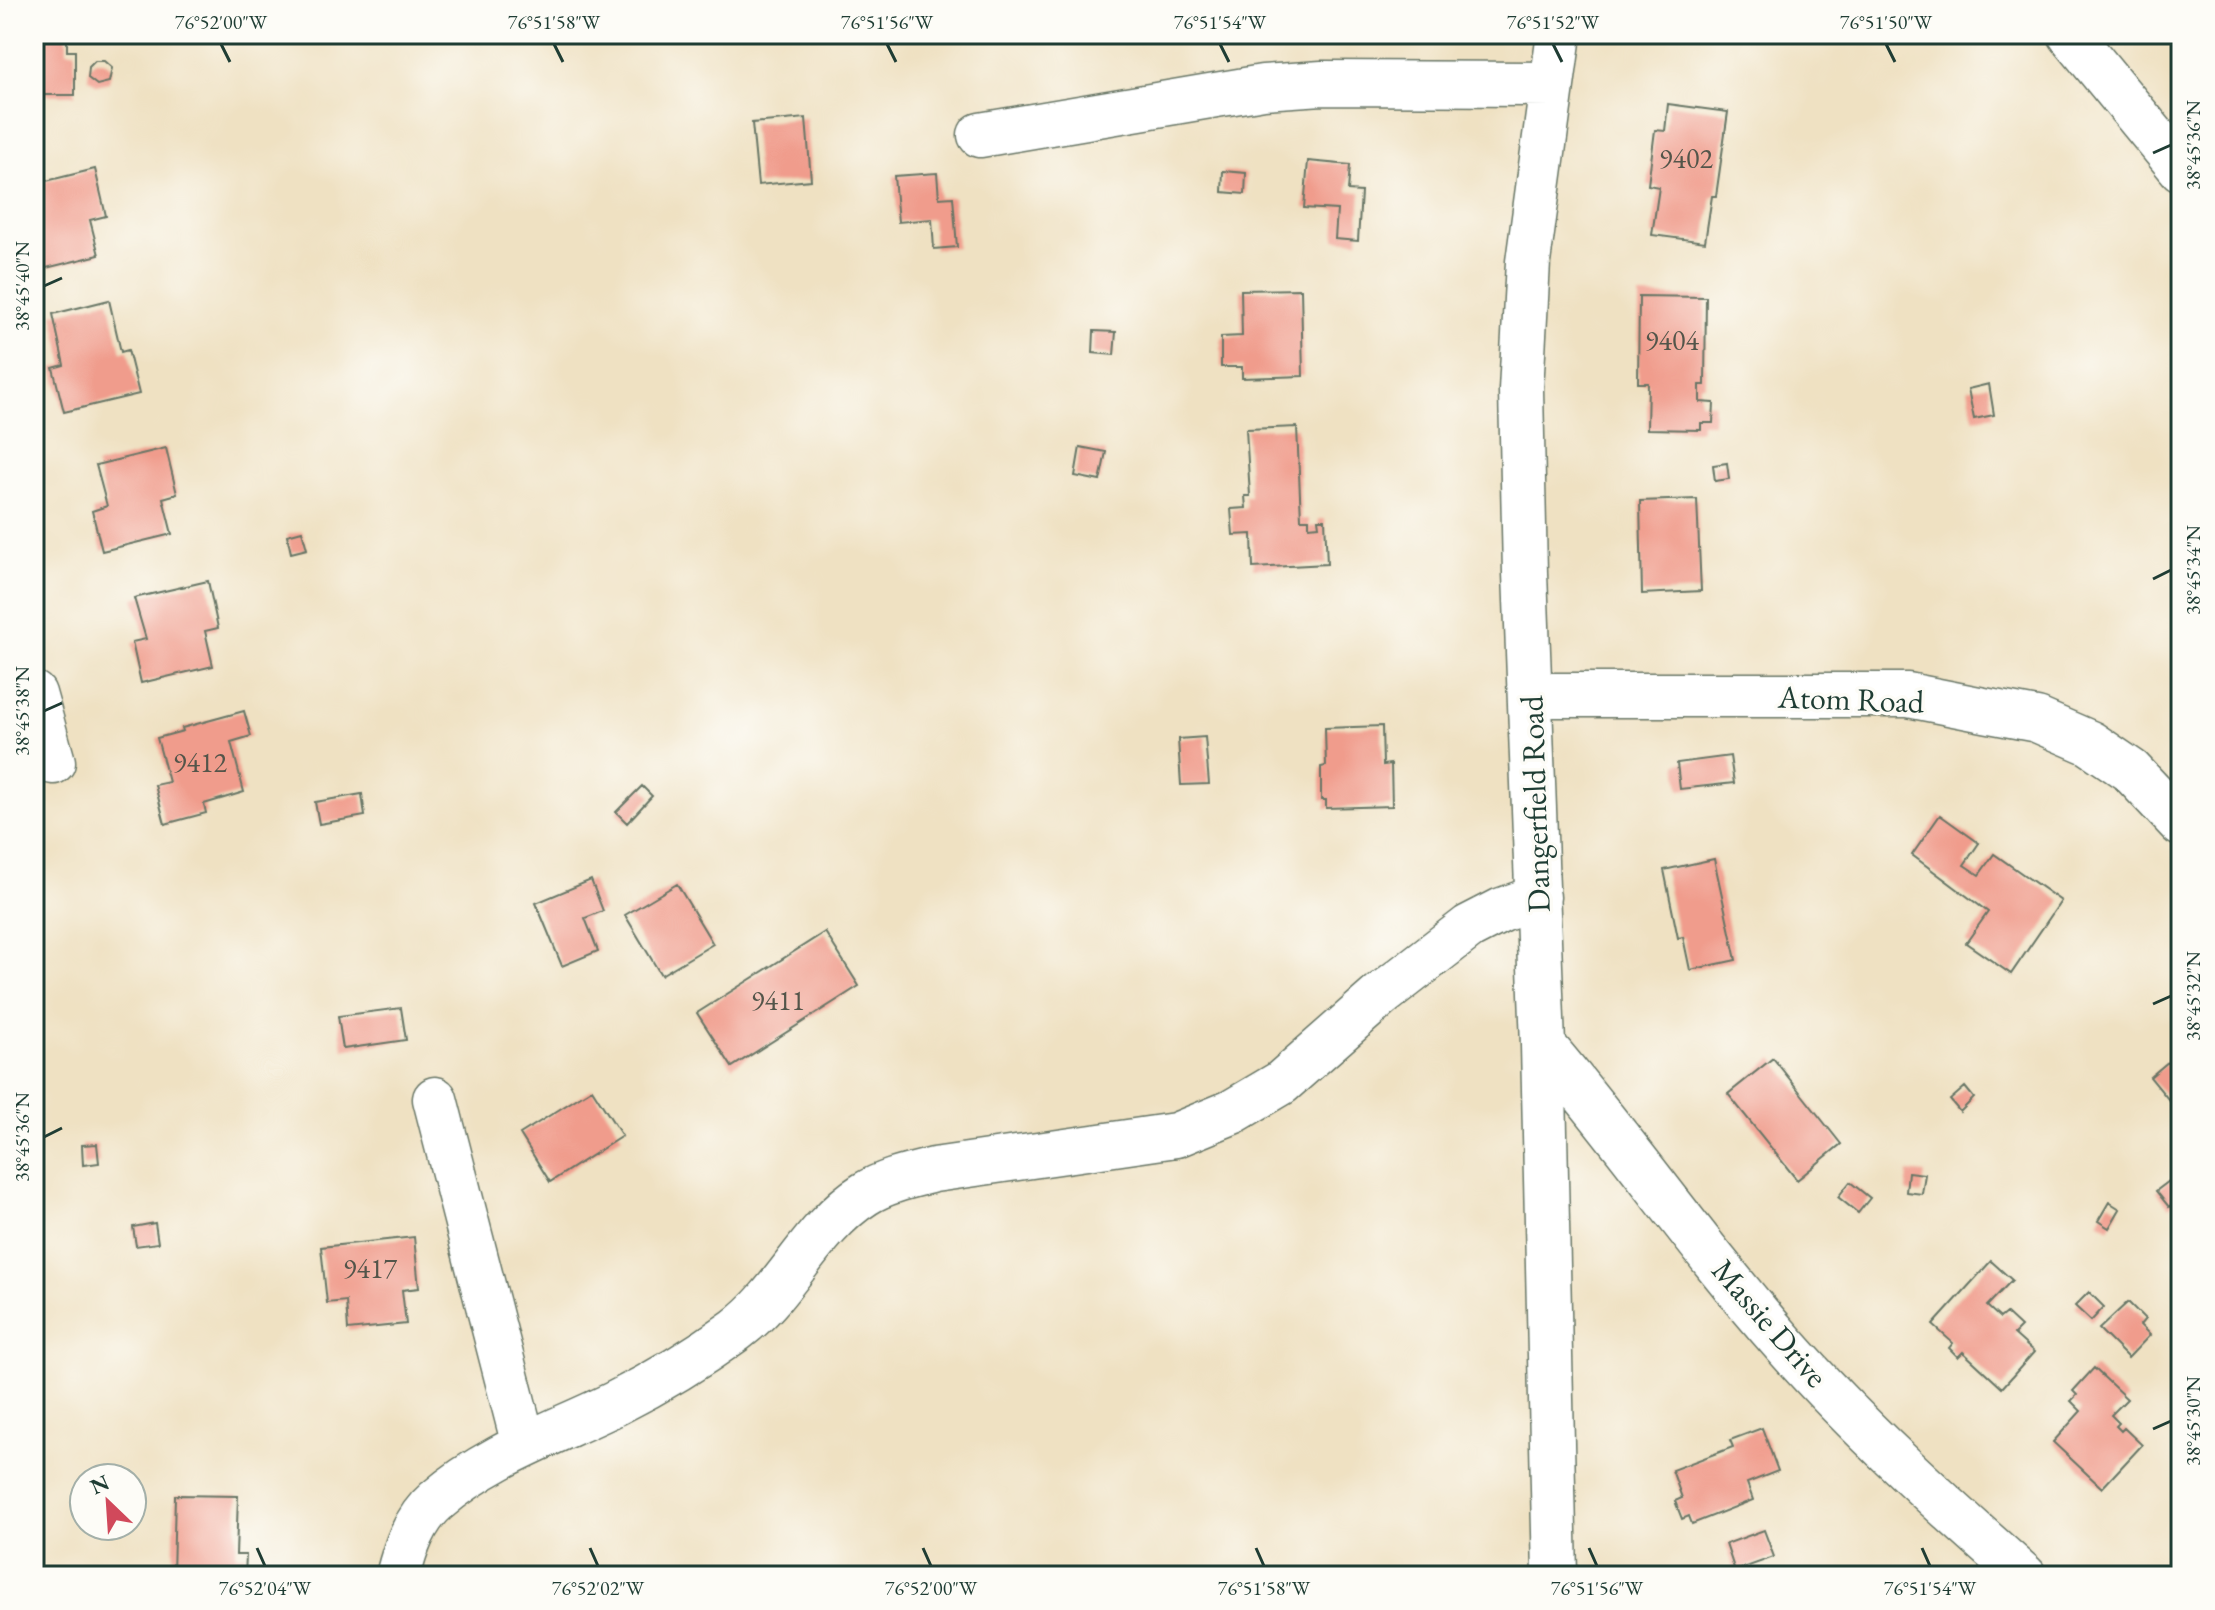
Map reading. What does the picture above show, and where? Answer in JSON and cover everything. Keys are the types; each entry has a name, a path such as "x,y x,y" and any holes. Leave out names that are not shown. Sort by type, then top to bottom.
{"street":[{"name":"Dangerfield Road","path":"1555,1576 1543,1045 1521,390 1528,262 1559,34"},
{"path":"2070,34 2181,169"},
{"path":"980,135 1263,87 1322,83 1552,84"},
{"path":"34,694 53,762"},
{"name":"Atom Road","path":"1531,695 1908,695 2037,720 2090,743 2131,771 2181,824"},
{"path":"398,1576 405,1550 432,1504 488,1463 620,1401 737,1329 764,1303 840,1213 866,1193 895,1180 934,1170 1176,1135 1232,1112 1281,1083 1381,995 1469,927 1502,910 1538,897"},
{"name":"Massie Drive","path":"1543,1045 1783,1343 1862,1427 2024,1576"},
{"path":"435,1099 524,1445"}],"building":[{"path":"34,34 67,34 67,51 75,51 75,95 34,95"},
{"path":"95,61 104,61 112,68 109,82 97,85 88,78 89,67"},
{"path":"1668,104 1728,112 1716,196 1712,196 1705,242 1652,235 1659,187 1648,185 1655,130 1665,131"},
{"path":"806,118 811,180 758,185 752,123"},
{"path":"1308,161 1350,165 1348,191 1361,192 1358,241 1335,239 1337,210 1304,208"},
{"path":"95,169 106,216 90,220 99,255 34,271 34,184"},
{"path":"1223,171 1246,173 1245,194 1222,192"},
{"path":"937,173 939,198 953,197 957,247 934,249 932,219 898,222 894,176"},
{"path":"1301,289 1303,376 1242,378 1242,367 1221,367 1221,337 1242,336 1241,290"},
{"path":"1639,296 1706,297 1705,385 1700,385 1700,402 1714,403 1713,423 1701,423 1701,430 1647,429 1648,383 1638,383"},
{"path":"109,300 121,352 128,350 139,394 64,412 53,368 64,365 53,314"},
{"path":"1094,331 1116,332 1114,355 1093,353"},
{"path":"1989,384 1994,415 1974,419 1968,389"},
{"path":"1297,427 1301,519 1309,519 1309,527 1319,526 1318,519 1325,519 1327,564 1253,568 1252,534 1233,535 1231,509 1246,508 1245,496 1250,496 1246,429"},
{"path":"1080,447 1106,452 1100,481 1075,476"},
{"path":"166,448 177,494 163,498 172,534 102,551 92,511 107,506 96,465"},
{"path":"1727,463 1729,479 1715,481 1713,465"},
{"path":"1697,499 1701,591 1642,594 1640,501"},
{"path":"302,531 307,549 291,553 287,535"},
{"path":"208,581 218,628 205,631 213,666 141,683 132,642 146,639 134,598"},
{"path":"244,711 251,736 231,742 244,792 204,804 206,813 165,824 155,785 169,782 157,738"},
{"path":"1382,726 1383,765 1391,764 1392,806 1326,808 1326,800 1321,800 1321,767 1326,766 1325,728"},
{"path":"1205,737 1209,784 1181,785 1178,739"},
{"path":"1730,756 1734,783 1680,789 1677,763"},
{"path":"642,786 652,796 627,823 616,812"},
{"path":"362,794 365,816 319,824 315,802"},
{"path":"1940,815 1979,843 1964,865 1979,875 1994,854 2061,901 2011,974 1966,943 1988,912 1912,855"},
{"path":"1714,859 1736,960 1690,970 1683,937 1678,938 1664,870"},
{"path":"591,880 603,911 585,918 598,951 562,966 536,903"},
{"path":"677,884 713,944 661,975 625,915"},
{"path":"825,932 859,986 732,1067 697,1013"},
{"path":"401,1008 406,1040 343,1049 338,1016"},
{"path":"2181,1051 2181,1115 2150,1077"},
{"path":"1773,1058 1841,1144 1797,1180 1728,1094"},
{"path":"1965,1087 1974,1098 1960,1112 1950,1100"},
{"path":"592,1089 622,1136 550,1182 520,1134"},
{"path":"97,1144 99,1163 83,1165 82,1145"},
{"path":"1908,1172 1925,1174 1922,1194 1906,1192"},
{"path":"2181,1172 2181,1197 2169,1207 2156,1191"},
{"path":"1850,1182 1870,1198 1858,1213 1838,1197"},
{"path":"2109,1202 2120,1209 2109,1228 2098,1221"},
{"path":"155,1223 158,1243 136,1246 133,1227"},
{"path":"414,1237 419,1288 402,1290 406,1324 348,1330 346,1301 327,1303 321,1247"},
{"path":"1991,1261 2012,1280 1987,1306 2000,1318 2006,1313 2021,1327 2014,1334 2034,1352 2002,1388 1963,1352 1958,1357 1949,1348 1953,1343 1933,1325"},
{"path":"2089,1292 2104,1307 2091,1321 2075,1306"},
{"path":"2128,1302 2145,1319 2140,1325 2150,1335 2128,1358 2099,1329"},
{"path":"2094,1368 2127,1399 2111,1415 2119,1423 2116,1426 2121,1431 2124,1428 2142,1445 2102,1488 2053,1442 2081,1411 2071,1401 2077,1395 2073,1391"},
{"path":"1762,1428 1778,1471 1747,1483 1753,1500 1692,1524 1689,1516 1682,1519 1675,1501 1682,1498 1672,1470 1733,1447 1730,1440"},
{"path":"175,1495 238,1496 236,1555 246,1555 245,1576 173,1576"},
{"path":"1764,1530 1774,1557 1735,1571 1726,1544"},
{"path":"1916,1567 1920,1576 1905,1576 1904,1573"}]}
